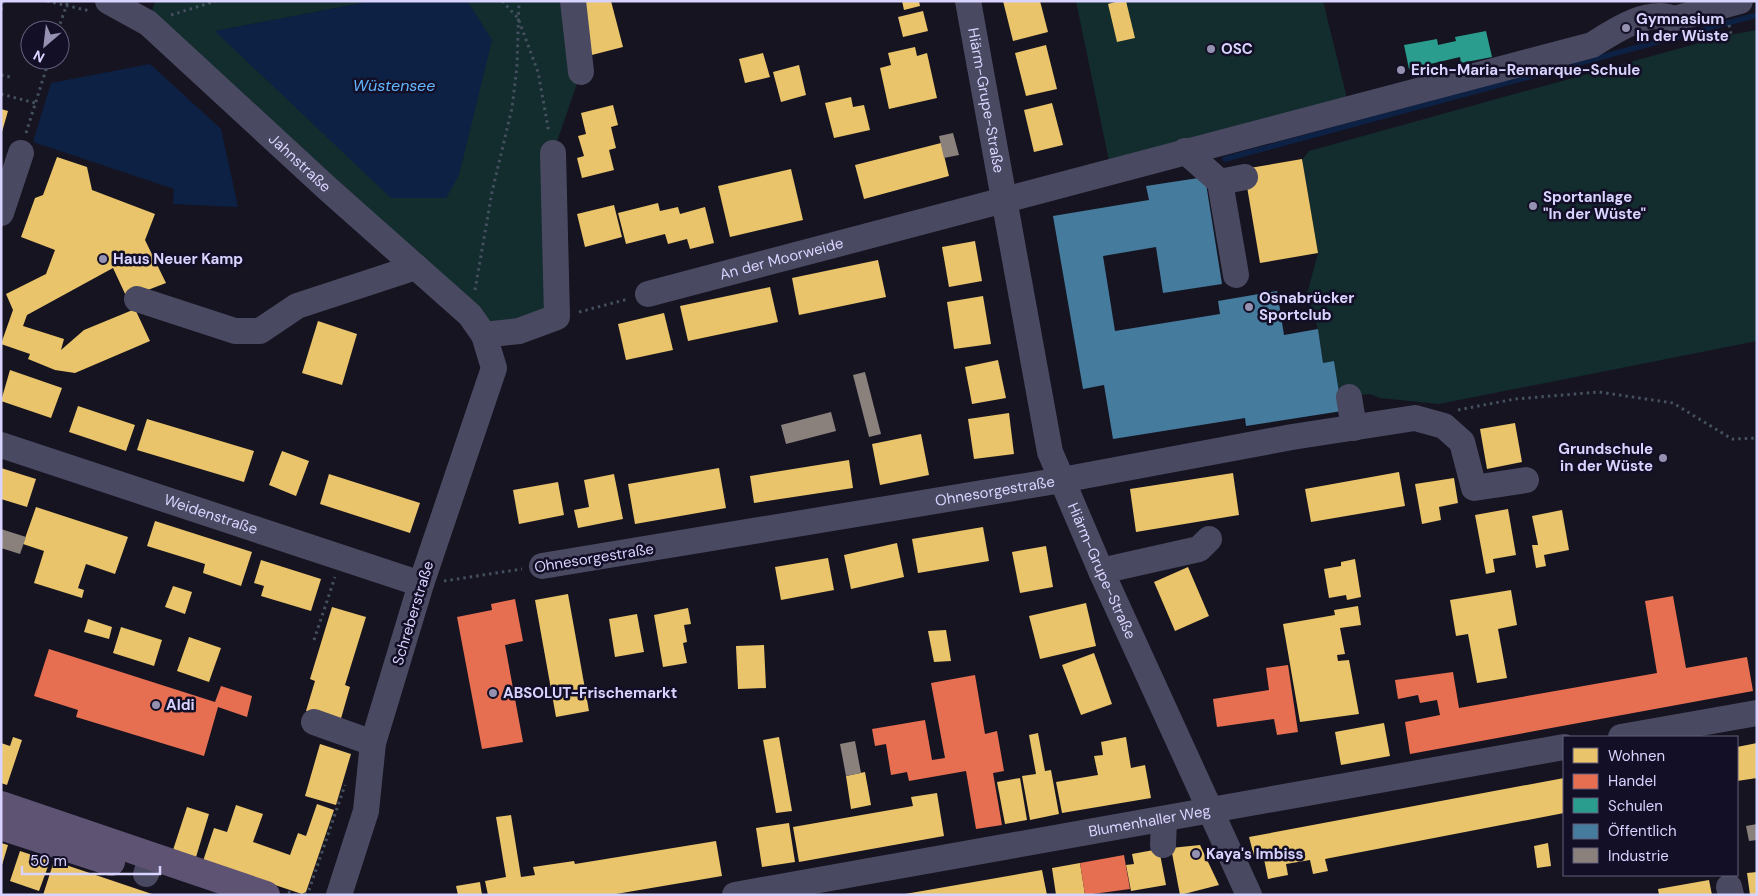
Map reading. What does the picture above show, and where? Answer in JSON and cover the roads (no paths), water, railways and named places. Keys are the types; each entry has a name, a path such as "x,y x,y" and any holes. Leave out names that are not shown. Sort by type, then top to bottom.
{"main road":[{"path":"11,819 149,865 266,895"},
{"path":"149,865 210,895"}],"street":[{"path":"572,1 581,72"},
{"name":"Hiärm-Grupe-Straße","path":"968,1 1006,201 1044,427 1050,452 1101,571 1249,895"},
{"path":"1006,201 1185,151 1592,45 1623,25 1664,15 1674,19 1740,1"},
{"name":"Jahnstraße","path":"103,7 148,23 477,325"},
{"path":"1185,151 1220,182 1236,275"},
{"path":"1,213 21,153"},
{"path":"477,325 519,331 557,317 553,153"},
{"path":"1220,182 1245,177"},
{"name":"An der Moorweide","path":"648,294 1006,201"},
{"path":"137,299 235,331 260,331 297,306 416,267"},
{"name":"Schreberstraße","path":"340,895 366,811 373,743 421,584 494,368 477,325"},
{"path":"1348,396 1354,428"},
{"name":"Ohnesorgestraße","path":"542,566 1062,480 1415,418 1444,426 1462,442 1474,488 1526,480"},
{"name":"Weidenstraße","path":"1,446 421,584"},
{"path":"1101,571 1199,549 1209,539"},
{"path":"1627,736 1757,713"},
{"path":"314,722 373,743"},
{"name":"Blumenhaller Weg","path":"735,895 1164,832 1210,812 1563,748"}],"water":[{"name":"Wüstensee","path":"373,1 468,2 492,40 459,175 446,198 391,198 215,31"},
{"path":"150,64 221,129 238,207 173,204 174,189 33,142 51,83"}],"waterway":[{"path":"1225,159 1757,15"}],"place":[{"name":"Gymnasium In der Wüste","path":"1626,28"},
{"name":"OSC","path":"1211,49"},
{"name":"Erich-Maria-Remarque-Schule","path":"1401,70"},
{"name":"Sportanlage \"In der Wüste\"","path":"1533,206"},
{"name":"Haus Neuer Kamp","path":"103,259"},
{"name":"Osnabrücker Sportclub","path":"1249,307"},
{"name":"Grundschule in der Wüste","path":"1663,458"},
{"name":"ABSOLUT-Frischemarkt","path":"493,693"},
{"name":"Aldi","path":"156,705"},
{"name":"Kaya's Imbiss","path":"1196,854"}]}
